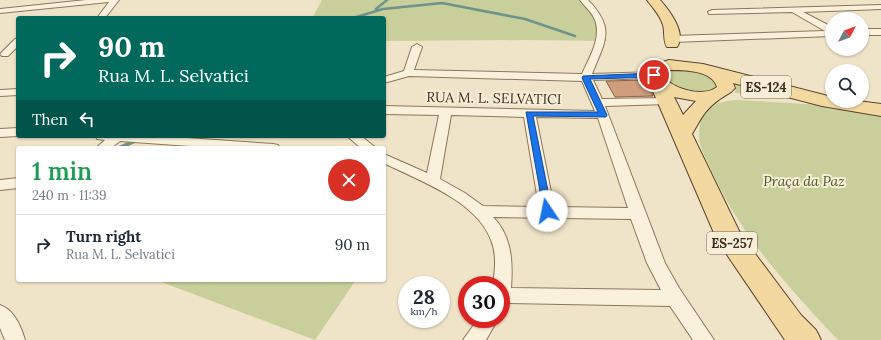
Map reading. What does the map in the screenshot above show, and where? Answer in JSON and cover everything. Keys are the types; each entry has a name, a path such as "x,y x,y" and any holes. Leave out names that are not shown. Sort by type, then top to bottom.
{"main road":[{"path":"653,0 670,23 673,41 706,70 717,76 726,84 726,88 723,92 715,95 693,113 683,133"},
{"path":"673,41 655,65 656,77 669,89 684,94 715,95"},
{"path":"656,77 659,68 675,65 706,70"},
{"name":"ES-124","path":"706,70 822,101"},
{"name":"ES-257","path":"656,77 683,133 706,190 730,240 794,335"},
{"name":"ES-124","path":"715,95 822,101 881,110"}],"street":[{"path":"0,11 109,0"},
{"path":"103,16 115,0"},
{"path":"584,0 598,14 601,20 602,36 586,78 601,109 656,263 674,298 704,340"},
{"path":"775,0 825,28"},
{"path":"45,14 53,6"},
{"path":"712,12 881,8"},
{"path":"673,41 825,32"},
{"path":"869,32 881,32"},
{"path":"2,54 16,43"},
{"path":"408,73 417,47"},
{"path":"2,54 16,56"},
{"path":"386,79 408,73 569,78 656,77"},
{"path":"0,93 16,92"},
{"name":"RUA M. L. SELVATICI","path":"386,110 529,113 601,109 667,101"},
{"path":"432,181 446,112"},
{"path":"529,113 547,211"},
{"path":"0,133 16,132"},
{"path":"147,138 257,141 268,146"},
{"path":"356,138 366,146"},
{"path":"386,159 403,169 432,181 455,194 479,211 496,231 504,261 503,276"},
{"path":"386,165 403,169"},
{"path":"0,185 16,183"},
{"path":"479,211 547,211 638,214"},
{"path":"510,293 674,298"},
{"path":"0,313 12,329 15,340"},
{"path":"473,340 483,328"}],"green space":[{"path":"322,0 580,0 595,12 607,41 386,41 386,16 313,16"},
{"path":"678,67 714,76 720,90 694,94 662,80 661,72"},
{"path":"731,80 784,95 735,93 736,87"},
{"name":"Praça da Paz","path":"737,100 823,105 825,105 825,108 842,108 881,114 881,340 838,340 783,280 766,259 735,215 704,155 699,135 703,111 711,106 727,101"},
{"path":"161,282 355,282 315,340"}],"building":[{"path":"646,80 653,96 615,97 606,81"}],"waterway":[{"path":"376,9 387,0"},
{"path":"360,16 383,9 442,3 525,19 575,36"},
{"path":"124,146 137,140"}],"route":[{"path":"547,211 529,113 603,115 599,103 586,78 619,75 654,75"}]}
